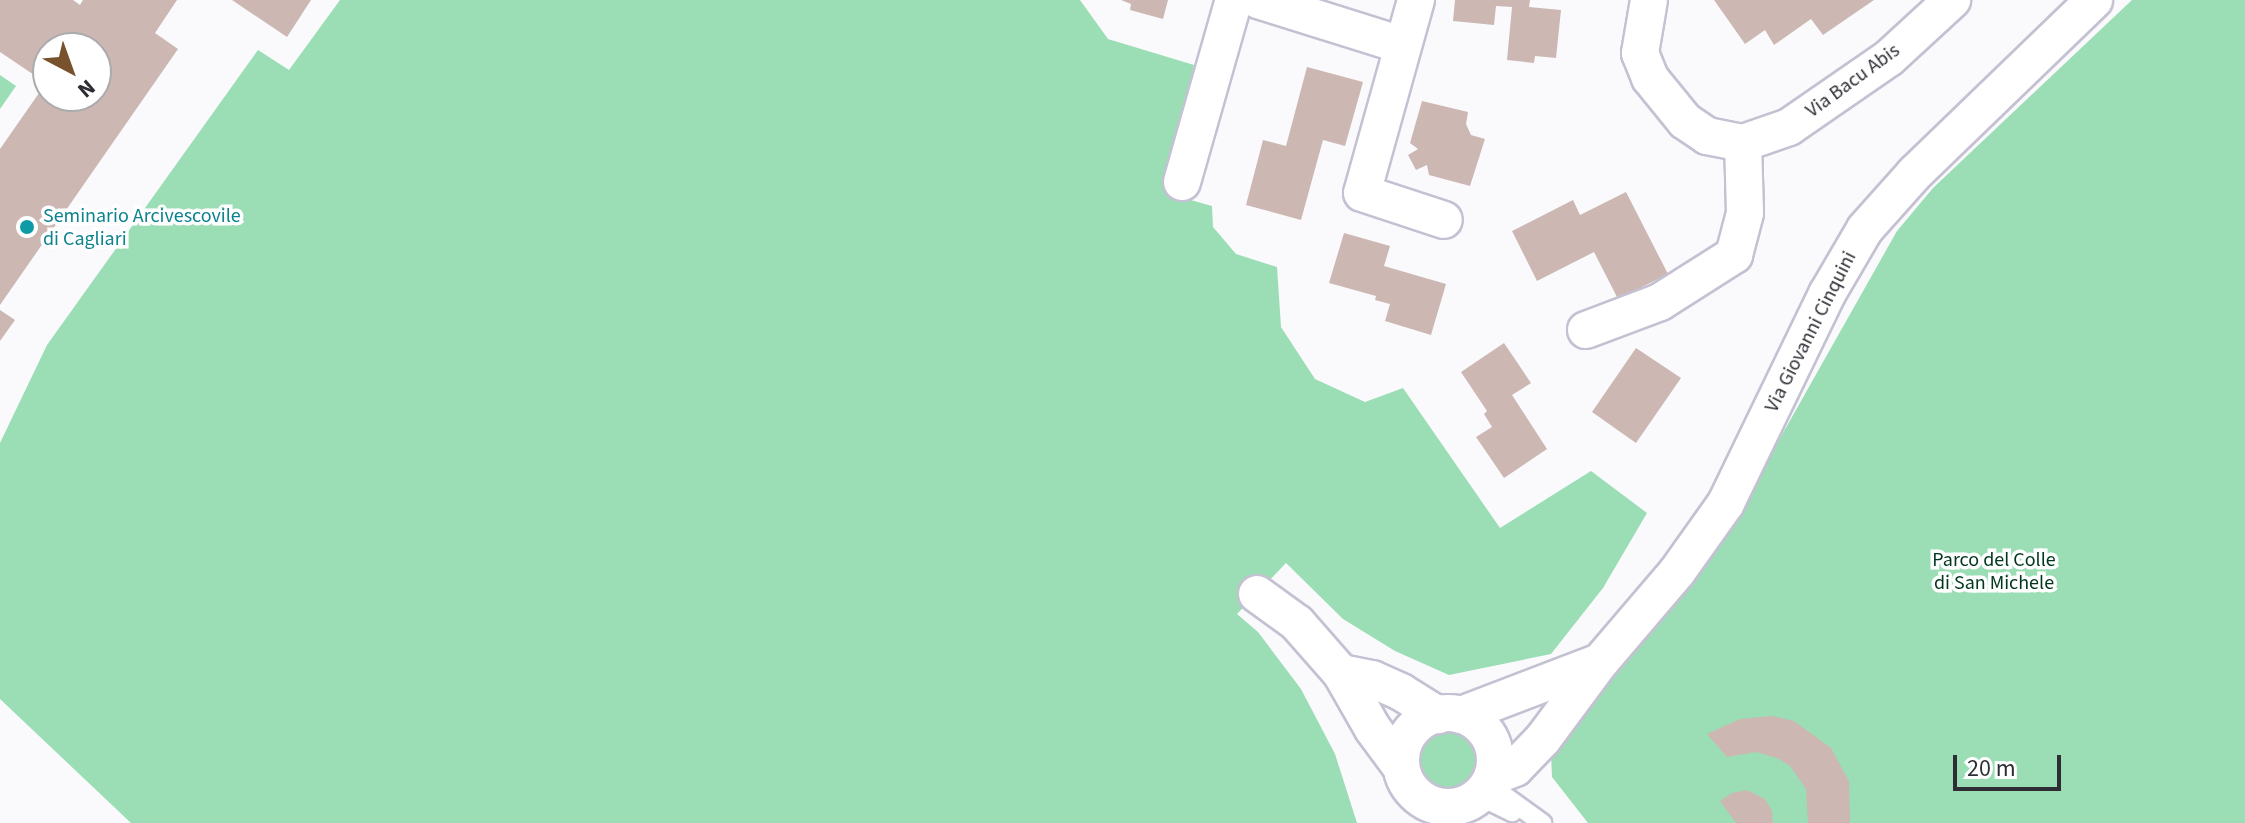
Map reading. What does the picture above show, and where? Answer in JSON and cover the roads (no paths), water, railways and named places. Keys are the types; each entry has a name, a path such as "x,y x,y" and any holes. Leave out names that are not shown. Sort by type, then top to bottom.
{"street":[{"path":"1182,182 1234,0"},
{"path":"1258,0 1402,45"},
{"path":"1416,0 1362,193 1444,220"},
{"path":"1586,330 1660,302 1734,255 1745,213 1743,143 1707,136 1685,121 1650,78 1640,53 1649,0"},
{"name":"Via Bacu Abis","path":"1743,143 1789,127 1889,58 1952,0"},
{"name":"Via Giovanni Cinquini","path":"1403,774 1428,803 1443,807 1482,796 1543,739 1601,661 1677,572 1726,503 1827,294 1865,229 1915,173 2094,0"},
{"path":"1257,594 1297,623 1341,673 1403,774"},
{"name":"Via Giovanni Cinquini","path":"1414,823 1403,774 1407,736 1418,724 1601,661"},
{"path":"1341,673 1372,679 1486,732 1493,746 1482,796"}],"lane":[{"path":"1482,796 1535,823"},
{"path":"1482,796 1542,823"}],"place":[{"name":"Seminario Arcivescovile di Cagliari","path":"27,227"}],"park label":[{"name":"Parco del Colle di San Michele","path":"1994,572"}]}
